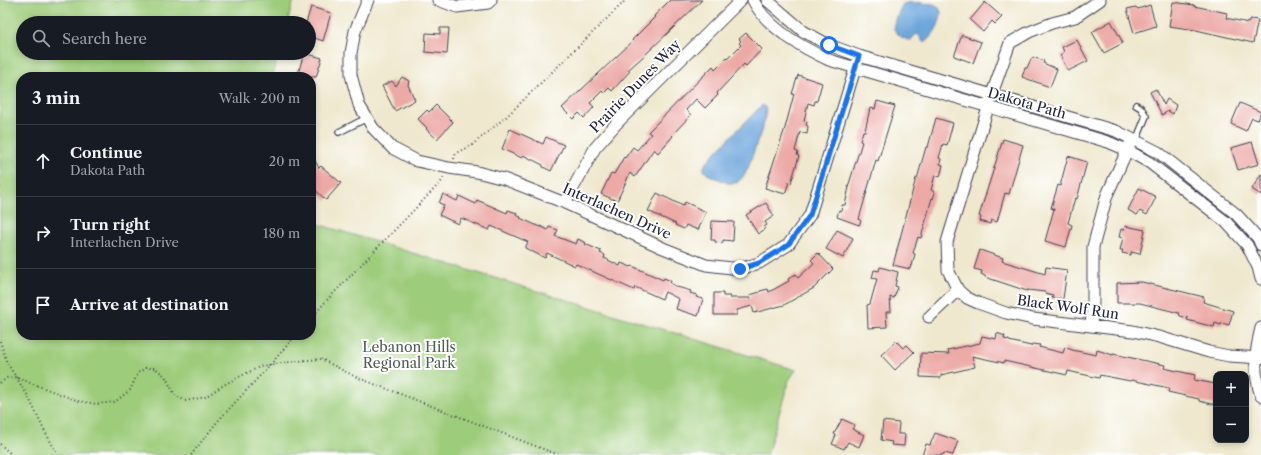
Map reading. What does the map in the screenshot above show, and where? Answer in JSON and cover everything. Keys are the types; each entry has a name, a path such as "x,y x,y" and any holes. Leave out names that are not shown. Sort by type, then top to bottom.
{"street":[{"name":"Interlachen Drive","path":"368,0 355,31 351,53 351,75 359,105 373,128 392,148 417,161 477,172 504,179 565,203 663,248 706,265 740,269 759,263 788,245 810,215 859,56"},
{"path":"438,0 457,7 488,3 491,0"},
{"name":"Prairie Dunes Way","path":"565,203 595,148 616,123 741,0"},
{"name":"Dakota Path","path":"754,0 758,10 795,42 829,60 1108,142 1127,150 1162,171 1226,222 1247,245 1259,266 1261,279"},
{"name":"Dakota Path","path":"767,0 804,31 829,45 859,56 1116,131 1158,152 1236,214 1258,238 1261,244"},
{"name":"Black Wolf Run","path":"1098,0 1075,17 1052,23 1029,32 1010,43 988,107 947,242 948,270 958,290 967,298 1006,313 1033,319 1133,331 1209,352 1229,356 1258,358"},
{"path":"1091,326 1093,303 1093,247 1107,195 1127,150 1134,140"},
{"path":"929,317 958,290"},
{"path":"1261,328 1256,378 1261,396"}],"lane":[{"path":"1134,140 1146,116 1141,108 1136,105"},
{"path":"339,132 368,118"}],"path":[{"path":"316,312 441,182 454,161 456,153 472,144 506,117 626,0"},
{"path":"191,455 217,422 292,340"},
{"path":"0,341 6,364 28,396 58,455"},
{"path":"0,383 7,378 15,377 78,401 97,404 115,402 130,390 138,373 145,368 155,368 165,376 175,395 185,401 205,397 227,383 262,366 322,359 356,377 559,455"},
{"path":"0,444 12,455"}],"green space":[{"name":"Lebanon Hills Regional Park","path":"0,0 294,0 289,16 16,16 16,60 277,60 273,72 16,72 16,340 316,340 316,224 796,370 789,380 767,455 0,455"}],"water":[{"path":"911,2 933,4 938,6 941,12 936,30 926,41 923,42 918,34 911,40 905,39 901,37 894,29 897,16 903,4"},
{"path":"762,105 766,108 764,123 744,176 737,183 728,183 707,174 704,170 704,166"}],"building":[{"path":"670,0 702,0 628,70 630,71 612,91 609,88 604,93 602,91 590,103 594,107 584,118 579,113 573,119 562,108 633,41 632,40"},
{"path":"985,2 1002,17 995,24 992,21 983,32 970,20"},
{"path":"1173,2 1194,5 1227,13 1226,18 1248,23 1250,19 1258,20 1253,43 1196,30 1169,26"},
{"path":"1150,5 1156,26 1134,33 1127,9 1136,7 1138,9"},
{"path":"311,7 331,13 323,41 316,38 316,16 308,16"},
{"path":"1111,21 1123,43 1104,53 1092,32"},
{"path":"440,28 449,28 447,54 425,52 426,33 440,34"},
{"path":"746,33 762,49 746,66 744,64 705,108 696,99 686,110 691,115 672,135 673,136 658,153 654,149 635,177 630,173 617,201 601,194 611,173 614,174 624,157 625,158 633,147 637,150 651,134 648,132 713,66 715,69 741,45 739,43 741,41 739,39"},
{"path":"962,35 981,42 973,63 954,56"},
{"path":"1077,40 1088,61 1068,71 1060,55 1064,52 1062,47"},
{"path":"316,56 322,58 316,77 316,72 299,72 302,60 316,60"},
{"path":"1033,57 1044,61 1043,63 1057,69 1050,87 1022,77 1025,68 1027,68"},
{"path":"798,75 822,83 817,101 815,101 814,105 808,103 804,121 807,122 806,125 808,126 807,134 800,132 795,151 798,152 797,155 799,156 791,183 789,182 785,194 765,188 785,128 794,94 792,94"},
{"path":"402,77 409,81 408,85 415,100 395,111 382,86 392,81 396,86"},
{"path":"1156,89 1164,105 1167,99 1176,105 1173,114 1168,111 1162,115 1150,92"},
{"path":"877,101 895,106 878,161 876,160 859,219 861,221 859,225 837,217 839,210 841,211 842,205 845,205 848,187 862,142 860,141 863,131 865,131 870,108 875,109"},
{"path":"1240,103 1261,112 1258,120 1252,118 1246,131 1231,124"},
{"path":"436,105 453,122 437,139 418,119 427,110 429,112"},
{"path":"936,118 953,123 947,145 943,144 939,158 941,159 940,164 943,165 940,177 935,175 931,190 935,192 921,238 918,237 913,253 915,254 912,266 911,265 910,269 893,265 916,178 917,179 926,147 928,147"},
{"path":"510,129 543,144 546,137 564,145 551,171 543,167 543,165 523,155 522,158 502,149"},
{"path":"1003,139 1023,145 1009,194 1005,193 997,222 991,220 990,224 980,221 981,217 979,216"},
{"path":"1252,142 1259,164 1238,170 1231,148"},
{"path":"1068,156 1087,162 1077,199 1075,198 1068,223 1072,225 1066,247 1045,241 1054,209 1051,208 1058,185 1060,186"},
{"path":"316,162 319,168 321,166 341,183 326,200 316,191"},
{"path":"1261,174 1261,195 1252,189"},
{"path":"1139,188 1156,197 1147,215 1140,211 1137,215 1128,210"},
{"path":"657,193 683,206 685,202 706,212 698,230 686,225 684,229 648,211"},
{"path":"443,194 457,201 459,196 476,204 477,200 507,213 508,210 517,213 516,215 521,217 520,218 540,227 548,230 549,227 558,230 555,236 576,244 578,239 586,243 585,244 601,251 600,253 605,255 604,258 620,266 621,263 631,267 632,266 663,280 664,278 671,281 670,283 677,287 691,291 690,293 697,295 696,297 703,299 698,316 676,309 679,299 665,292 662,299 635,287 634,290 576,264 575,266 547,253 545,258 525,248 528,242 491,226 489,230 461,218 458,224 439,215 444,205 439,203"},
{"path":"766,203 774,216 765,222 767,225 764,227 765,229 758,234 746,215"},
{"path":"712,221 734,222 733,241 723,240 723,243 711,240"},
{"path":"1125,226 1145,230 1140,254 1131,252 1131,255 1122,253 1123,250 1120,250 1123,238 1119,237 1121,229 1124,230"},
{"path":"837,230 853,238 843,258 826,249"},
{"path":"980,250 1003,258 1002,261 1045,274 1046,267 1067,270 1063,299 1052,298 1053,295 1045,292 1027,291 985,277 981,274 982,271 974,269"},
{"path":"818,253 833,269 814,288 784,305 754,313 752,306 737,310 737,315 714,315 714,293 723,293 723,296 730,296 730,298 751,298 750,295 760,291 768,289 769,292 789,281 788,279 796,274 798,278 814,263 811,260"},
{"path":"880,267 898,272 895,286 898,287 894,298 890,297 891,312 886,312 887,327 868,328 867,305 870,304 877,279 872,278 874,270 879,271"},
{"path":"1142,282 1204,297 1203,302 1233,311 1229,325 1215,323 1214,327 1187,320 1188,318 1180,316 1179,313 1140,303 1117,303 1117,283"},
{"path":"997,333 1005,336 1004,339 1009,341 1031,346 1032,344 1040,345 1039,347 1063,353 1065,347 1096,355 1097,350 1113,355 1165,365 1164,368 1195,375 1194,380 1213,383 1213,404 1199,401 1199,399 1168,392 1169,388 1131,380 1100,375 1099,378 1068,371 1067,375 1004,361 1004,363 972,356 975,367 941,375 941,378 920,377 921,353 949,354 948,350 980,343 982,336 996,339"},
{"path":"896,341 903,348 907,345 914,352 895,370 881,355"},
{"path":"842,419 855,425 852,429 864,435 859,447 848,442 844,449 832,444 836,435 834,434"},
{"path":"883,421 899,423 898,434 905,434 904,446 891,445 892,442 881,440"},
{"path":"935,433 958,441 953,455 944,453 943,455 922,455 926,444 930,445"}],"route":[{"path":"740,269 759,263 788,245 810,215 859,56 829,45"}]}
